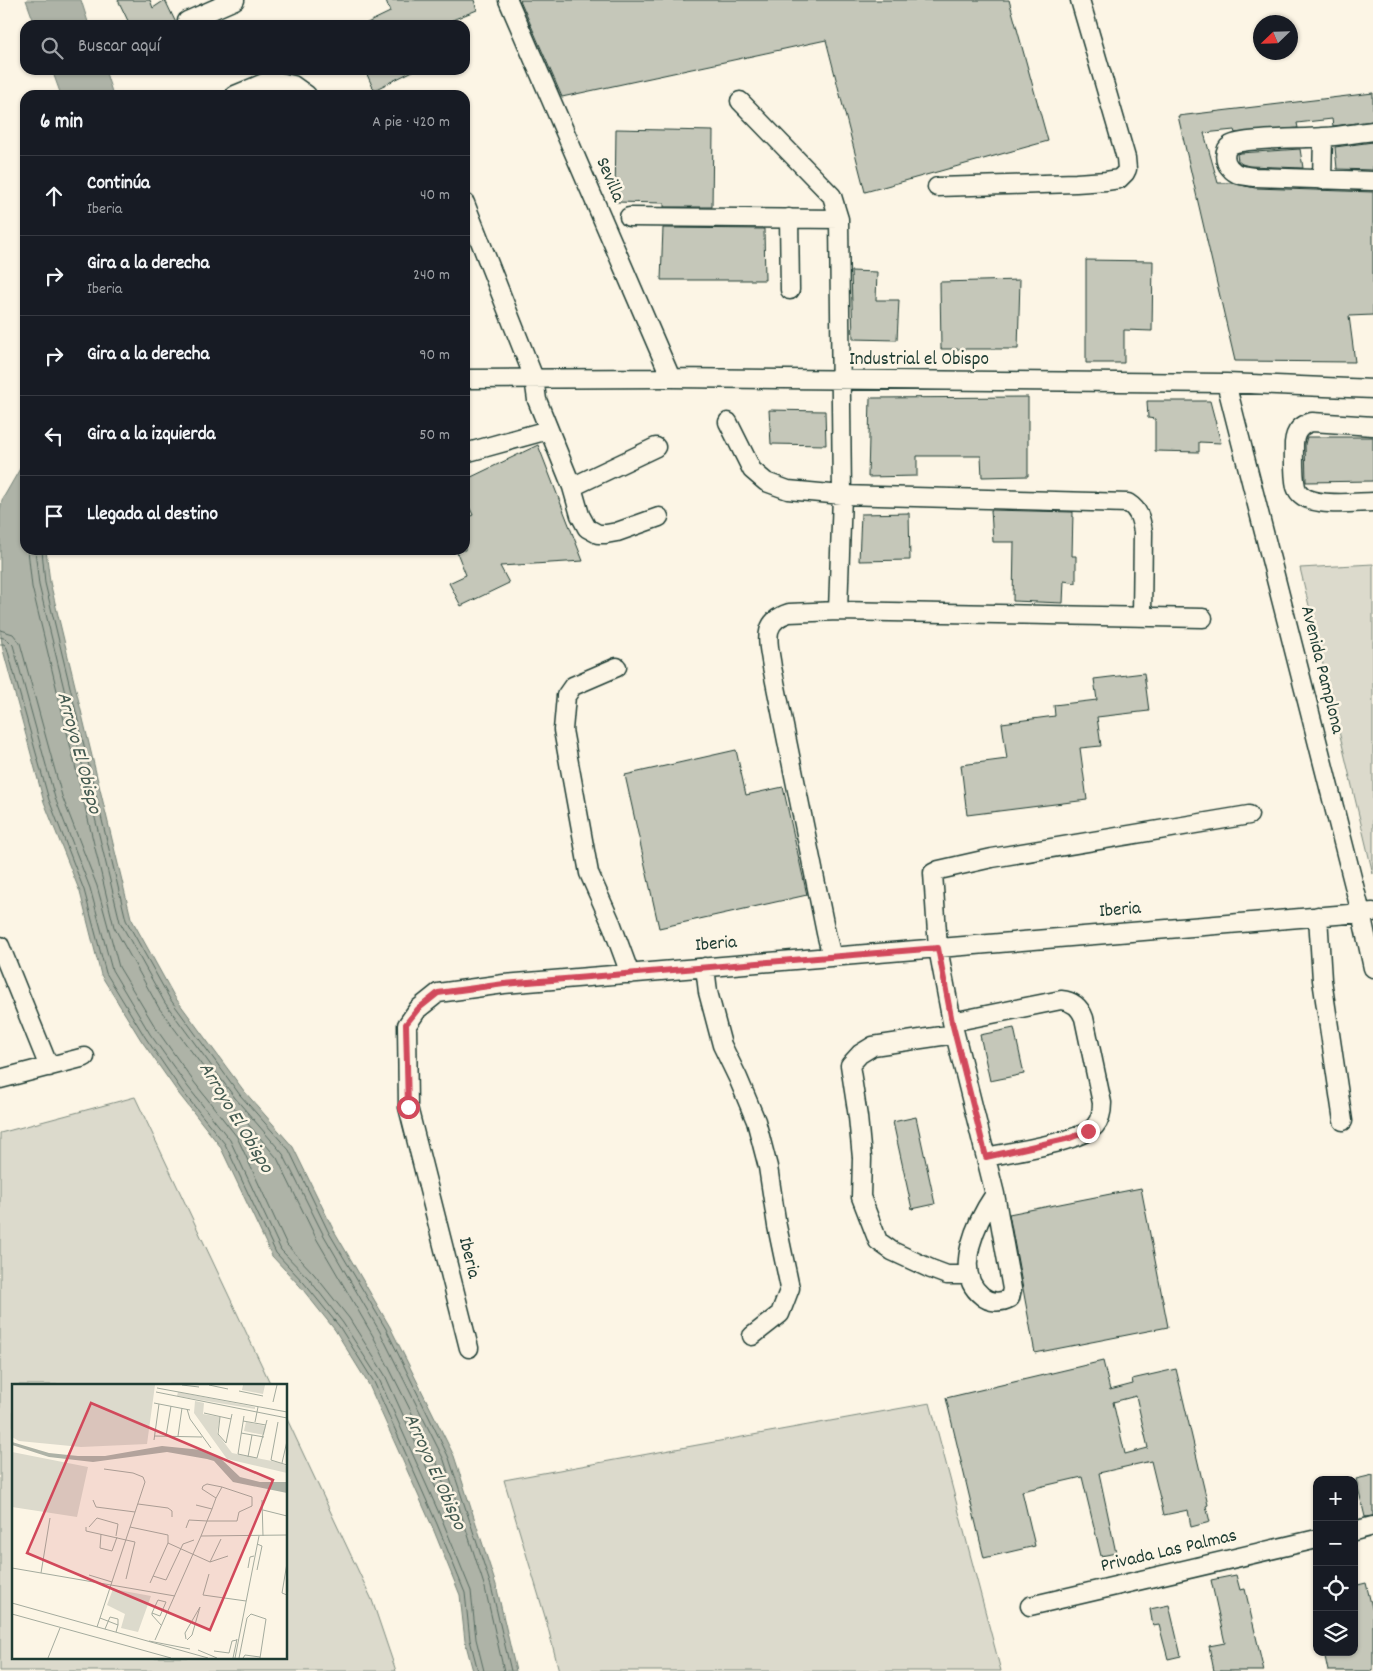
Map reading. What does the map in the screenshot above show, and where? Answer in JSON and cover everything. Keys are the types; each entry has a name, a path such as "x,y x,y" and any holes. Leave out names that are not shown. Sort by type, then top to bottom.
{"street":[{"path":"189,20 235,0"},
{"name":"Sevilla","path":"508,0 672,378"},
{"path":"937,187 1076,184 1119,178 1126,173 1126,158 1080,0"},
{"path":"247,90 271,80 293,85 300,90"},
{"path":"740,101 832,196 839,219 842,495 838,611"},
{"path":"1373,131 1323,137 1234,143 1226,150 1225,156 1229,168 1242,175 1373,181"},
{"path":"1322,180 1323,137"},
{"path":"470,216 534,378 537,400 572,487 580,516 587,528 606,534 659,517"},
{"path":"629,216 839,219"},
{"path":"789,218 790,290"},
{"name":"Industrial el Obispo","path":"470,379 672,378 1226,383 1373,389"},
{"name":"Avenida Pamplona","path":"1226,383 1367,912 1373,968"},
{"path":"728,422 752,470 766,482 788,490 842,495 1128,503 1136,508 1143,532 1142,617"},
{"path":"1373,426 1312,422 1299,428 1294,437 1296,486 1304,499 1326,502 1373,502"},
{"path":"470,452 548,430"},
{"path":"572,487 656,447"},
{"path":"832,957 776,686 768,636 769,629 774,621 789,613 838,611 1204,618"},
{"path":"617,667 573,686 566,696 563,730 589,873 612,925 630,974"},
{"path":"995,1194 979,1224 967,1262 968,1275 974,1288 983,1298 995,1302 1003,1302 1010,1298 1012,1289 995,1194 953,1028 938,948 933,874 939,870 1002,857 1248,815"},
{"name":"Iberia","path":"469,1348 408,1107 406,1024 418,1009 438,993 504,984 1367,912"},
{"path":"1318,916 1322,980 1343,1121"},
{"path":"0,946 6,975 49,1067"},
{"path":"706,967 708,992 722,1045 756,1121 768,1167 777,1226 790,1288 780,1314 752,1336"},
{"path":"968,1275 947,1275 931,1269 892,1251 878,1241 861,1197 862,1158 850,1064 860,1054 873,1046 953,1028 1061,1000 1077,1006 1084,1018 1102,1103 1102,1112 1096,1126 1070,1138 986,1157"},
{"path":"0,1079 85,1057"},
{"path":"1358,1529 1373,1526"},
{"name":"Privada Las Palmas","path":"1030,1606 1313,1540"}],"shaded area":[{"path":"1373,564 1373,874 1300,568"},
{"path":"135,1097 271,1384 12,1384 12,1658 288,1658 288,1421 372,1600 396,1671 0,1671 0,1133"},
{"path":"930,1403 1001,1671 559,1671 546,1620 504,1480"}],"water":[{"path":"26,0 81,0 87,20 33,20"},
{"path":"54,75 107,75 111,90 59,90"},
{"name":"Arroyo El Obispo","path":"20,469 20,555 47,555 50,582 131,918 174,996 244,1091 293,1147 333,1229 390,1327 454,1456 496,1585 516,1671 473,1671 465,1641 460,1595 432,1526 369,1385 335,1330 300,1286 272,1256 220,1146 179,1094 141,1040 101,975 80,892 44,802 3,650 0,630 0,511 2,500"}],"building":[{"path":"118,0 150,0 153,8 165,0 175,20 128,20"},
{"path":"386,0 474,0 477,10 452,20 373,20 390,12"},
{"path":"520,0 1009,0 1048,141 865,192 826,40 562,97"},
{"path":"367,75 405,75 374,90"},
{"path":"1373,93 1373,121 1333,126 1332,119 1297,123 1298,128 1235,133 1234,130 1204,133 1218,183 1232,183 1255,188 1373,192 1373,315 1349,316 1355,362 1235,361 1178,116"},
{"path":"616,129 713,131 712,207 664,207 664,203 615,202"},
{"path":"1373,142 1373,170 1337,169 1335,147"},
{"path":"1300,149 1303,168 1249,166 1238,161 1237,154 1240,153"},
{"path":"663,228 764,229 765,280 661,280"},
{"path":"1086,260 1153,261 1152,331 1124,330 1124,363 1086,363"},
{"path":"851,271 877,272 876,300 899,300 897,340 853,339"},
{"path":"1020,280 1018,349 941,349 940,282"},
{"path":"1028,397 1028,476 982,477 981,456 917,456 917,476 868,477 870,398"},
{"path":"1147,401 1210,401 1221,443 1199,442 1199,452 1155,451 1155,419 1148,418"},
{"path":"769,410 825,411 826,445 771,444"},
{"path":"1307,437 1373,437 1373,481 1306,482 1305,444"},
{"path":"538,445 583,561 500,566 509,583 461,606 449,583 466,575 458,555 470,555 470,516 473,515 470,509 470,478"},
{"path":"991,510 1073,512 1072,556 1076,556 1076,583 1064,581 1063,603 1013,601 1014,542 993,542"},
{"path":"909,513 910,560 859,561 861,514"},
{"path":"1144,673 1149,711 1097,717 1101,746 1080,748 1087,800 967,815 961,765 1007,759 1002,723 1055,716 1054,705 1097,700 1094,679"},
{"path":"736,750 746,795 783,787 807,895 659,928 625,775"},
{"path":"1014,1028 1024,1074 990,1081 980,1035"},
{"path":"916,1117 935,1204 912,1209 893,1122"},
{"path":"1141,1188 1168,1327 1035,1353 1009,1214"},
{"path":"1103,1361 1110,1390 1133,1384 1132,1379 1176,1369 1208,1505 1206,1506 1210,1522 1191,1527 1188,1510 1164,1515 1151,1461 1099,1473 1116,1553 1101,1556 1082,1477 1022,1491 1035,1546 984,1558 946,1398","holes":["1136,1396 1148,1448 1125,1454 1113,1402"]},
{"path":"1373,1475 1373,1516 1365,1517 1358,1487 1358,1479"},
{"path":"1236,1575 1240,1590 1245,1589 1264,1671 1214,1671 1209,1646 1225,1643 1211,1580"},
{"path":"1366,1583 1373,1612 1373,1671 1328,1671 1325,1656 1358,1656 1358,1585"},
{"path":"1169,1605 1181,1656 1168,1659 1159,1625 1153,1626 1150,1609"}],"route":[{"path":"408,1107 406,1024 418,1009 438,993 504,984 938,948 952,1022 986,1157 1070,1138 1088,1131"}]}
